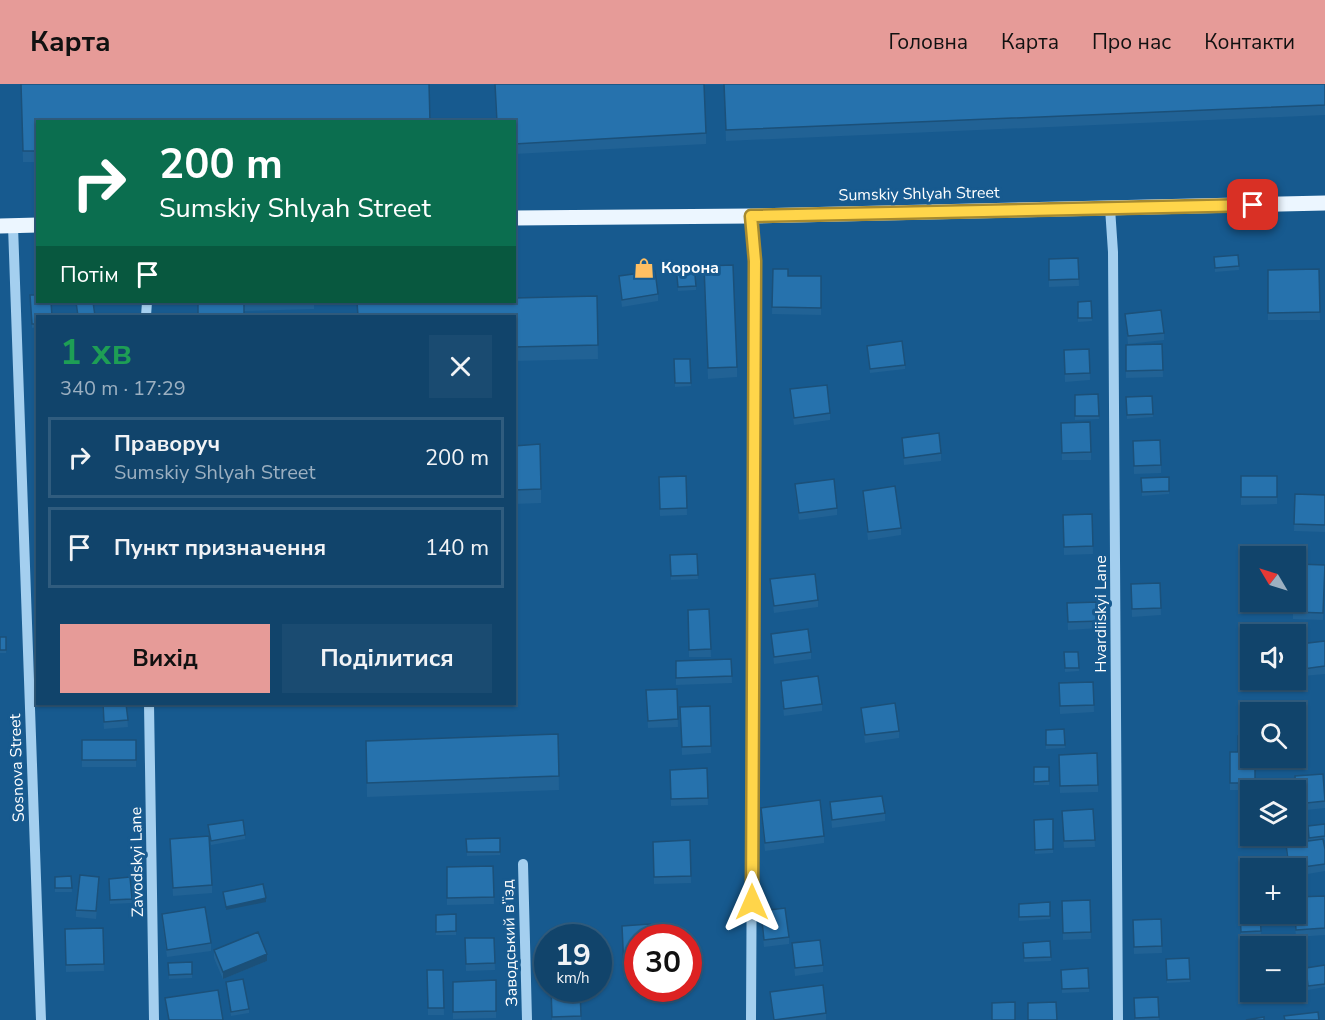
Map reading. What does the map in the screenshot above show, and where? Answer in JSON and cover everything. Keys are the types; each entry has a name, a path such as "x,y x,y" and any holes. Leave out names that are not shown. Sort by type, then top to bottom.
{"main road":[{"name":"Sumskiy Shlyah Street","path":"516,218 751,216 1325,203"},
{"path":"6,226 36,225"}],"street":[{"name":"Hvardiiskyi Lane","path":"1110,208 1113,288 1118,1020"},
{"path":"751,216 755,261 751,1020"},
{"name":"Sosnova Street","path":"6,226 41,1020"},
{"name":"Zavodskyi Lane","path":"149,705 154,1020"},
{"name":"Заводський в’їзд","path":"523,864 527,1020"}],"building":[{"path":"21,84 429,84 430,120 36,120 36,151 23,151"},
{"path":"495,84 704,84 706,133 516,144 516,120 497,120"},
{"path":"724,84 1325,84 1325,105 726,130"},
{"path":"1238,255 1239,266 1215,268 1214,257"},
{"path":"1078,258 1079,279 1049,280 1049,259"},
{"path":"694,265 696,286 678,287 676,266"},
{"path":"733,265 737,367 708,368 704,266"},
{"path":"773,269 788,269 788,276 821,276 821,308 772,307"},
{"path":"1319,269 1320,312 1268,313 1268,270"},
{"path":"655,271 658,294 622,300 619,276"},
{"path":"30,295 36,295 36,303 51,303 52,315 36,315 36,324 32,324"},
{"path":"597,296 598,345 516,347 516,315 358,315 357,303 516,303 516,298"},
{"path":"1091,301 1092,318 1078,318 1078,302"},
{"path":"76,303 93,303 95,315 78,315"},
{"path":"198,303 279,303 244,304 244,315 198,315"},
{"path":"1161,310 1164,333 1128,336 1125,314"},
{"path":"902,341 905,365 870,369 867,346"},
{"path":"1162,344 1163,370 1126,371 1126,345"},
{"path":"1089,349 1090,373 1065,374 1064,350"},
{"path":"674,359 690,359 691,383 675,383"},
{"path":"827,385 830,413 794,418 790,389"},
{"path":"1098,394 1099,416 1075,416 1075,395"},
{"path":"1152,396 1153,414 1127,415 1126,397"},
{"path":"1090,422 1091,452 1062,453 1061,423"},
{"path":"939,433 941,453 904,458 902,438"},
{"path":"1160,440 1161,465 1134,466 1133,441"},
{"path":"540,444 541,489 516,490 516,446"},
{"path":"686,476 687,508 660,509 659,477"},
{"path":"1241,476 1277,476 1277,497 1241,497"},
{"path":"1169,477 1169,491 1142,492 1141,478"},
{"path":"834,479 837,508 799,513 795,484"},
{"path":"895,486 901,528 868,532 863,491"},
{"path":"1295,494 1325,495 1325,525 1294,524"},
{"path":"1092,514 1093,546 1064,547 1063,515"},
{"path":"697,554 698,575 671,576 670,555"},
{"path":"1306,564 1325,565 1323,613 1293,612 1306,612"},
{"path":"815,574 818,600 774,606 770,579"},
{"path":"1160,583 1161,608 1132,609 1131,584"},
{"path":"1099,602 1100,621 1068,622 1067,603"},
{"path":"709,609 711,649 689,650 688,610"},
{"path":"808,629 811,652 774,657 771,634"},
{"path":"0,637 6,637 6,650 0,650"},
{"path":"1325,641 1325,666 1306,669 1306,643"},
{"path":"1064,652 1078,652 1079,668 1065,668"},
{"path":"731,659 732,676 676,678 676,661"},
{"path":"818,676 822,704 784,709 781,681"},
{"path":"1093,682 1094,705 1060,706 1059,683"},
{"path":"677,689 678,719 648,721 646,690"},
{"path":"895,703 899,731 865,735 861,708"},
{"path":"103,705 126,705 128,720 104,722"},
{"path":"710,706 711,746 682,747 680,707"},
{"path":"1064,729 1065,745 1046,745 1046,730"},
{"path":"558,734 559,776 367,783 366,741"},
{"path":"1238,736 1240,736 1240,752 1238,752"},
{"path":"82,740 136,740 136,760 82,760"},
{"path":"1230,752 1240,752 1240,768 1255,768 1255,780 1230,783"},
{"path":"1097,753 1098,785 1060,786 1059,755"},
{"path":"1034,767 1049,767 1049,781 1034,782"},
{"path":"707,768 708,798 671,799 670,770"},
{"path":"1323,774 1325,801 1306,803 1306,780 1295,780 1295,776"},
{"path":"882,796 885,813 832,820 830,802"},
{"path":"820,800 824,836 765,843 761,808"},
{"path":"1093,809 1095,840 1064,841 1062,811"},
{"path":"1053,819 1053,849 1035,850 1034,820"},
{"path":"243,820 245,835 211,841 208,825"},
{"path":"1325,824 1325,836 1309,838 1308,826"},
{"path":"209,836 212,885 173,888 170,839"},
{"path":"500,838 500,852 467,852 466,839"},
{"path":"1323,839 1325,864 1306,867 1306,858 1288,858 1286,846 1306,846 1306,841"},
{"path":"690,840 691,876 654,877 653,842"},
{"path":"493,866 494,897 447,898 447,867"},
{"path":"80,875 99,877 96,911 76,910"},
{"path":"71,876 72,888 55,888 55,877"},
{"path":"130,877 132,899 110,900 109,879"},
{"path":"263,884 266,898 226,907 223,892"},
{"path":"1325,896 1325,928 1296,930 1296,924 1306,924 1306,897"},
{"path":"1090,900 1091,932 1063,933 1062,901"},
{"path":"1050,902 1050,916 1019,917 1019,904"},
{"path":"205,907 211,943 167,950 162,914"},
{"path":"785,908 789,937 764,940 761,911"},
{"path":"456,914 456,931 436,932 436,915"},
{"path":"1161,919 1162,946 1134,947 1133,920"},
{"path":"1241,924 1261,924 1261,931 1241,932"},
{"path":"622,926 624,926 624,969"},
{"path":"103,928 104,964 66,965 65,929"},
{"path":"258,932 267,954 223,972 214,950"},
{"path":"465,938 494,938 495,963 466,964"},
{"path":"820,940 823,965 795,968 792,943"},
{"path":"1050,941 1051,957 1024,958 1023,943"},
{"path":"1189,958 1190,979 1167,980 1166,959"},
{"path":"192,962 192,974 169,975 168,963"},
{"path":"1325,965 1325,984 1308,986 1306,968"},
{"path":"1088,968 1089,988 1062,989 1061,970"},
{"path":"427,970 443,970 444,1008 428,1008"},
{"path":"243,979 249,1009 231,1012 226,982"},
{"path":"496,980 496,1011 453,1012 453,982"},
{"path":"823,985 826,1013 774,1020 770,992"},
{"path":"218,990 223,1020 169,1020 165,998"},
{"path":"1158,997 1159,1017 1135,1018 1134,998"},
{"path":"551,1002 580,1002 581,1016 552,1017"},
{"path":"1015,1002 1015,1020 992,1020 992,1003"},
{"path":"1056,1002 1057,1020 1028,1020 1028,1003"},
{"path":"1318,1012 1319,1020 1285,1020 1284,1016"},
{"path":"1264,1017 1264,1020 1246,1020"}],"place":[{"name":"Корона","path":"644,268"}],"route":[{"path":"752,902 755,261 751,216 1253,205"}]}
